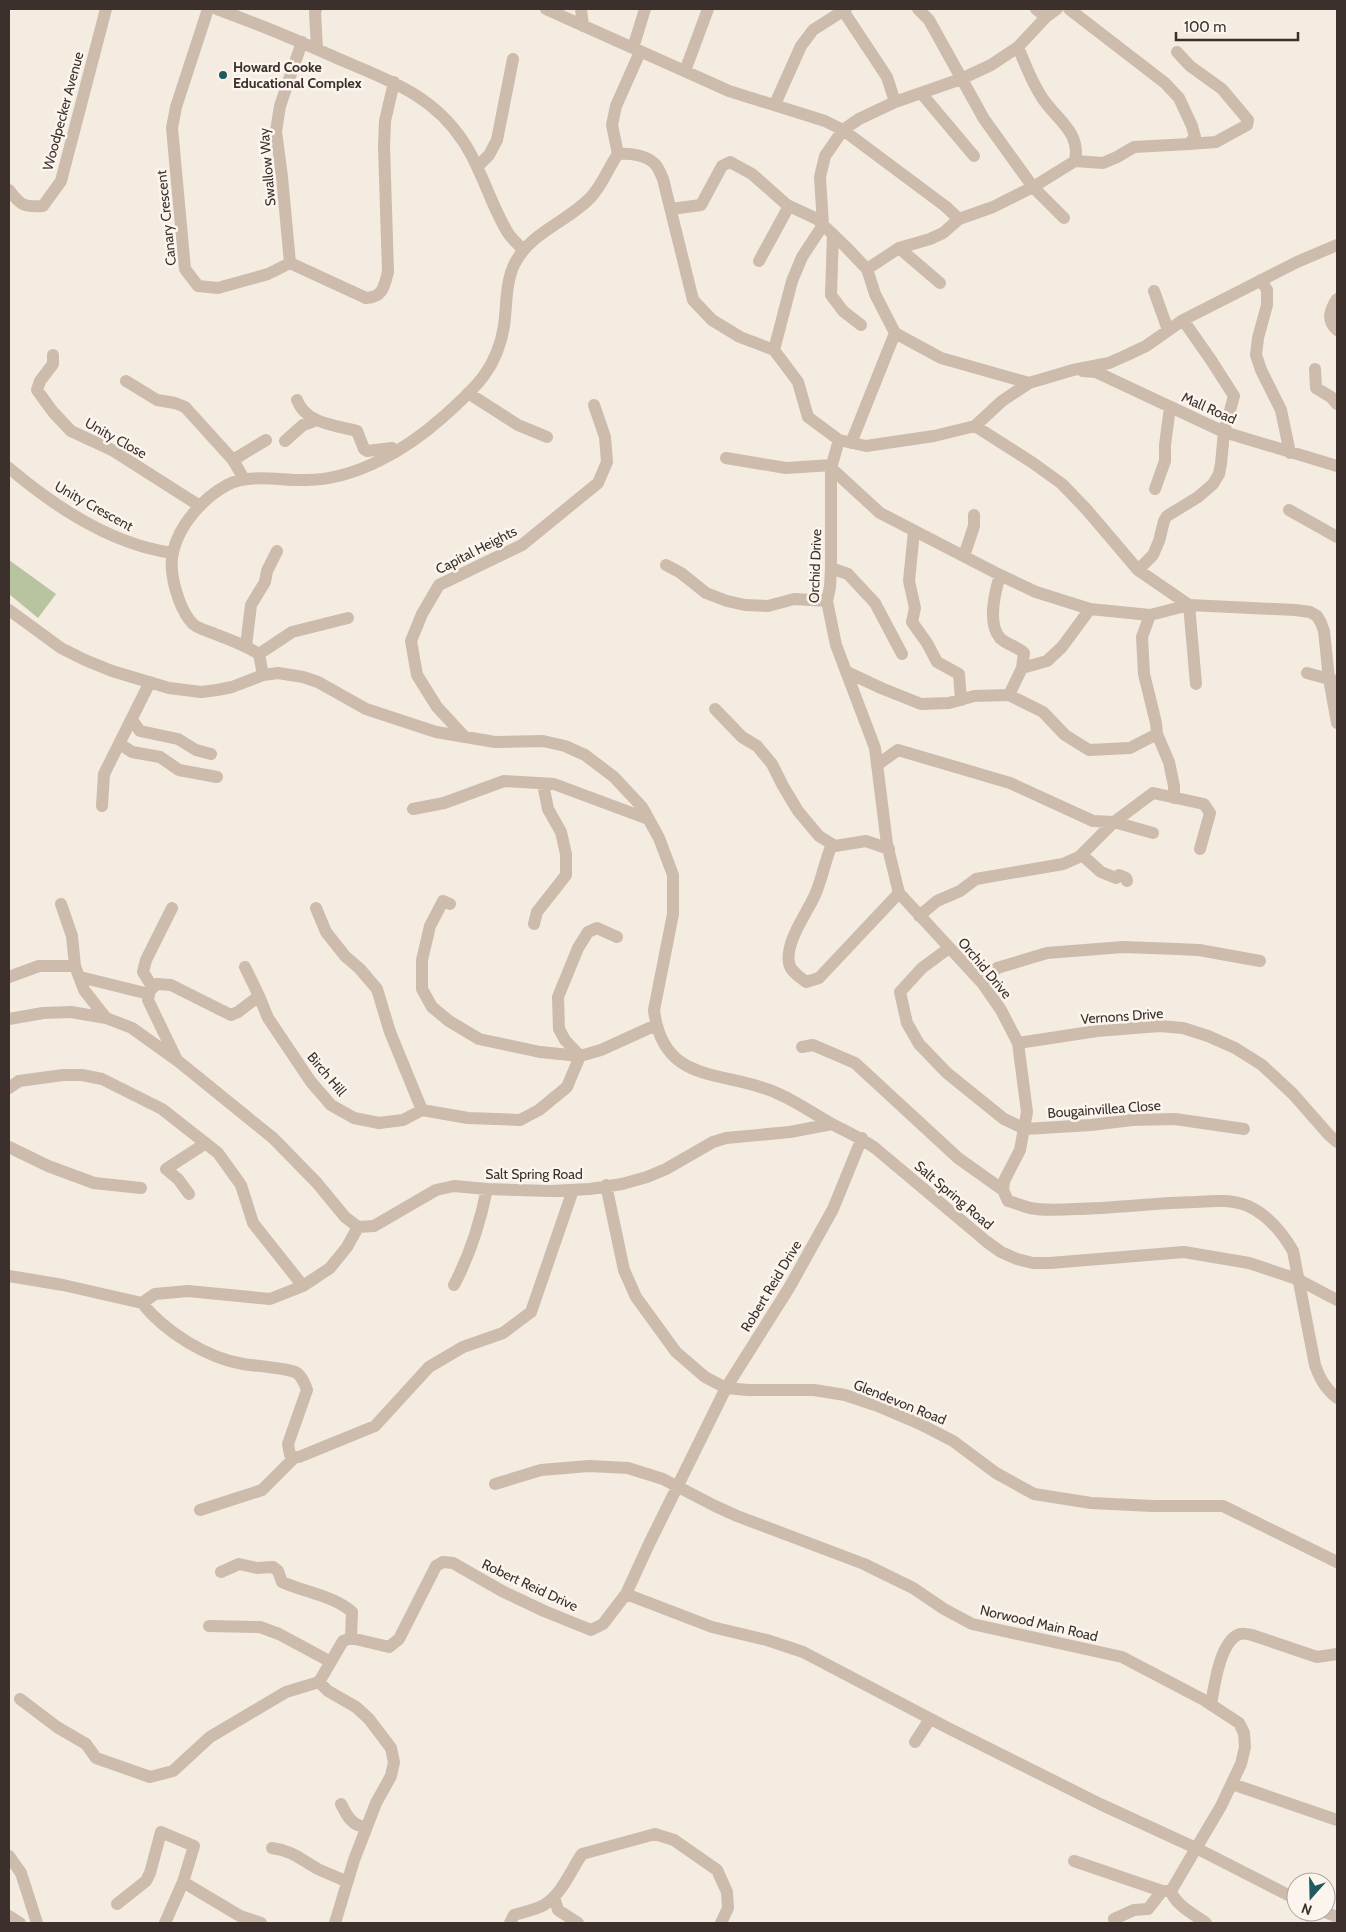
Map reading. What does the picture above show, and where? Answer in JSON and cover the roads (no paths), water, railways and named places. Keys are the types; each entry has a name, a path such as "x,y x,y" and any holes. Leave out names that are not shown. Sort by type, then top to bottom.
{"street":[{"name":"Woodpecker Avenue","path":"9,190 16,199 27,207 43,206 61,181 106,9"},
{"name":"Canary Crescent","path":"208,9 176,107 172,128 185,269 198,286 218,288 268,274 290,263"},
{"path":"217,9 302,42 394,82 411,91 447,119 464,141 478,166 508,233 523,250"},
{"path":"316,9 317,49"},
{"path":"546,9 729,90 824,120 843,130 959,219"},
{"path":"581,9 583,26"},
{"path":"264,675 259,654 246,646 192,623 182,608 173,577 173,553 187,521 213,494 228,485 244,479 308,480 328,478 374,463 402,447 438,421 479,383 498,354 513,265 523,250 534,239 572,214 591,197 618,154 612,125 616,106 637,50 645,9"},
{"path":"685,71 708,9"},
{"path":"918,9 929,20 984,119 1033,187 1064,218"},
{"path":"1036,9 1046,18"},
{"path":"774,350 792,281 802,257 823,225 820,177 825,156 843,130 860,119 895,102 961,79 991,65 1018,47 1046,18 1058,9"},
{"path":"1069,9 1165,83 1179,98 1192,126 1195,138 1189,144"},
{"path":"775,104 801,46 813,30 844,10 887,77 895,102"},
{"name":"Swallow Way","path":"290,263 276,131 280,106 302,42"},
{"path":"1018,47 1043,99 1068,127 1077,151 1075,161"},
{"path":"867,269 899,248 943,233 959,219 993,207 1033,187 1075,161 1103,163 1134,147 1216,142 1247,125 1248,120 1222,89 1190,66 1178,52"},
{"path":"478,166 489,155 497,140 513,59"},
{"path":"290,263 366,298 375,298 382,290 388,272 385,121 394,82"},
{"path":"921,93 974,156"},
{"path":"618,154 630,153 655,164 663,178 685,275 693,300 712,320 740,337 774,350 798,382 808,417 845,441 866,446 934,436 974,426 1002,401 1029,383 1073,370 1108,363 1146,346 1183,320 1261,280 1337,245"},
{"path":"671,209 701,205 722,166 730,162 738,165 752,174 790,206 805,212 823,225 867,269 876,294 895,333 941,358 1029,383"},
{"path":"760,261 790,206"},
{"path":"833,234 832,295 843,311 862,325"},
{"path":"899,248 940,283"},
{"path":"1261,280 1267,290 1267,305 1258,338 1256,355 1261,370 1281,410 1290,453"},
{"path":"1154,291 1168,330"},
{"path":"1337,299 1332,308 1330,318 1331,323 1337,330"},
{"path":"1138,570 1153,555 1167,516 1198,497 1213,484 1221,464 1224,432 1234,396 1212,360 1183,320"},
{"name":"Orchid Drive","path":"895,333 832,466 831,568 827,601 836,644 875,748 889,849 899,893 983,984 1001,1010 1018,1044 1026,1112 1025,1129 1020,1150 1004,1181 1003,1190"},
{"name":"Unity Close","path":"53,355 53,364 40,381 37,390 53,412 71,431 112,450 200,506"},
{"path":"1315,369 1316,388 1337,404"},
{"name":"Mall Road","path":"1073,370 1096,372 1224,432 1337,466"},
{"path":"126,381 158,400 175,403 185,408 233,460 244,479"},
{"path":"468,394 518,425 547,437"},
{"path":"297,400 302,410 317,420 341,429 357,431 364,449 367,451 402,447"},
{"name":"Capital Heights","path":"464,736 437,707 417,675 411,641 422,614 439,585 522,545 598,483 607,462 605,437 594,405"},
{"path":"1155,489 1165,461 1170,407"},
{"path":"285,441 303,425 317,420"},
{"path":"974,426 1062,484 1087,510 1138,570 1189,605"},
{"path":"233,460 266,440"},
{"path":"726,458 786,468 832,466 880,513 1036,592 1090,609 1150,615 1189,605 1310,612 1317,616 1324,631 1333,680 1337,723"},
{"name":"Unity Crescent","path":"9,468 30,486 62,507 119,539 150,550 173,553"},
{"path":"1289,510 1337,537"},
{"path":"964,556 974,526 974,515"},
{"path":"914,531 909,581 915,608 912,622 927,643 937,662 959,674 961,700"},
{"path":"246,646 251,605 265,582 267,570 278,552"},
{"path":"666,565 681,573 706,593 736,603 768,606 794,599 827,601"},
{"path":"831,568 848,574 875,603 902,654"},
{"path":"1000,575 994,596 994,625 1000,637 1024,653 1022,668 1009,695"},
{"path":"1189,605 1196,684"},
{"path":"1022,668 1047,661 1062,647 1090,609"},
{"path":"9,610 61,648 84,660 112,671 169,688 200,692 232,687 264,675 278,673 303,677 318,682 366,709 436,732 495,742 543,741 566,746 585,755 601,766 625,788 642,808 659,838 673,875 674,914 654,1010 656,1025 662,1041 672,1054 684,1064 710,1076 748,1083 779,1094 832,1124"},
{"path":"305,629 313,614"},
{"path":"1150,615 1142,637 1144,674 1157,734 1169,762 1174,786 1174,798"},
{"path":"259,654 292,632 348,618"},
{"path":"847,672 921,704 949,703 974,696 1009,695 1043,712 1065,735 1089,750 1130,748 1157,734"},
{"path":"1307,673 1333,680"},
{"path":"102,806 104,774 150,682"},
{"path":"715,709 742,737 756,746 772,764 798,811 819,836 835,846 866,841 889,849"},
{"path":"132,720 140,731 178,738 196,750 211,754"},
{"path":"120,744 132,752 160,757 179,770 217,777"},
{"path":"877,765 898,750 1010,783 1094,821 1114,822 1153,833"},
{"path":"413,809 444,803 504,781 554,784 648,819"},
{"path":"534,924 537,912 566,876 566,854 561,832 548,809 543,784"},
{"path":"919,916 937,901 960,891 976,879 1063,864 1082,855 1114,822 1153,793 1204,804 1210,813 1200,849"},
{"path":"832,844 825,860 815,895 802,918 789,953 789,964 792,970 806,982 819,978 899,893"},
{"path":"1082,855 1102,872 1116,878 1119,875 1128,881"},
{"path":"450,904 443,901 438,909 430,926 422,960 422,989 432,1007 448,1021 479,1039 540,1052 580,1056 601,1050 656,1025"},
{"path":"61,904 72,936 78,972 84,990 106,1018"},
{"path":"151,991 143,972 146,960 172,908"},
{"path":"316,908 326,932 345,956 377,989 390,1032 422,1110 468,1118 520,1120 539,1110 567,1087 580,1056"},
{"path":"580,1056 565,1040 559,1029 558,997 578,948 588,932 597,928 617,938"},
{"path":"983,984 997,968 1047,953 1123,947 1177,949 1199,950 1260,961"},
{"path":"949,948 922,968 900,992 907,1023 919,1044 947,1073 1004,1119 1025,1129"},
{"path":"9,977 39,966 78,972 151,991"},
{"name":"Birch Hill","path":"245,967 268,1018 311,1082 331,1105 354,1118 379,1123 403,1120 422,1110"},
{"path":"178,1061 148,1000 151,991 157,984 171,985 231,1015 259,996"},
{"path":"9,1019 43,1013 71,1012 106,1018 132,1028 178,1061 273,1138 317,1183 345,1217 358,1227 347,1247 330,1268 304,1286 270,1299 188,1291 155,1294 142,1303"},
{"name":"Vernons Drive","path":"1018,1044 1097,1031 1160,1026 1191,1031 1235,1048 1262,1065 1294,1094 1328,1135 1337,1142"},
{"path":"802,1047 813,1045 855,1063 958,1158 1003,1190 1008,1201 1029,1208 1048,1210 1109,1209 1188,1202 1234,1202 1247,1206 1266,1216 1293,1251 1315,1365 1320,1378 1328,1390 1337,1398"},
{"path":"9,1088 19,1082 63,1075 82,1075 102,1078 162,1109 218,1153 240,1185 253,1224 304,1286"},
{"name":"Bougainvillea Close","path":"1025,1129 1091,1125 1132,1120 1175,1119 1244,1130"},
{"name":"Salt Spring Road","path":"358,1227 374,1226 436,1190 454,1186 487,1190 573,1190 622,1184 666,1169 713,1142 726,1138 790,1132 832,1124 862,1138 987,1242 1017,1259 1033,1263 1050,1263 1184,1252 1216,1256 1249,1263 1297,1278 1337,1300"},
{"name":"Robert Reid Drive","path":"351,1638 389,1647 398,1639 436,1566 443,1562 453,1563 468,1573 519,1599 590,1630 603,1624 626,1594 726,1388 789,1288 833,1209 862,1138"},
{"path":"189,1194 178,1179 166,1169 206,1143"},
{"path":"9,1147 48,1166 94,1183 141,1188"},
{"name":"Glendevon Road","path":"606,1185 624,1270 636,1297 676,1352 705,1377 726,1388 814,1390 845,1395 878,1406 953,1441 996,1473 1034,1494 1091,1503 1153,1506 1223,1506 1337,1562"},
{"path":"454,1286 462,1271 480,1222 487,1190"},
{"path":"200,1510 262,1490 294,1457 375,1426 429,1367 463,1347 503,1333 532,1312 573,1190"},
{"path":"9,1276 63,1285 142,1303 153,1317 207,1353 224,1360 296,1373 303,1380 307,1390 288,1444 290,1455 294,1457"},
{"name":"Norwood Main Road","path":"495,1484 541,1470 588,1466 628,1468 663,1479 737,1516 864,1564 912,1588 944,1609 972,1624 1122,1656 1211,1705 1238,1723 1244,1734 1245,1747 1240,1764 1232,1784 1198,1849 1167,1891 1148,1909 1134,1910 1114,1919"},
{"path":"20,1699 57,1727 86,1744 96,1758 150,1777 173,1771 210,1736 286,1692 319,1682 343,1640 351,1638 352,1612 345,1606 328,1598 282,1582 278,1571 273,1567 257,1568 240,1564 221,1572"},
{"path":"626,1594 712,1627 767,1640 803,1652 930,1719 1286,1894"},
{"path":"209,1626 260,1627 280,1634 331,1662"},
{"path":"1211,1705 1217,1669 1232,1639 1241,1634 1252,1635 1317,1657 1337,1654"},
{"path":"319,1682 328,1691 363,1713 391,1748 394,1762 391,1776 376,1803 366,1827 347,1882 339,1922"},
{"path":"915,1742 930,1719"},
{"path":"1232,1784 1337,1820"},
{"path":"341,1804 348,1818 358,1826 366,1827"},
{"path":"116,1904 146,1881 161,1832 194,1846 183,1882 165,1923"},
{"path":"510,1923 514,1915 542,1906 554,1896 582,1854 594,1849 655,1834 674,1840 717,1870 727,1892 728,1908 721,1923"},
{"path":"272,1848 296,1855 318,1869 347,1882"},
{"path":"9,1856 21,1873 37,1923"},
{"path":"1074,1861 1167,1891 1177,1902 1206,1923"},
{"path":"183,1882 239,1919 261,1923"},
{"path":"554,1896 558,1910 578,1923"},
{"path":"9,1916 20,1923"}],"place":[{"name":"Howard Cooke Educational Complex","path":"223,75"}]}
